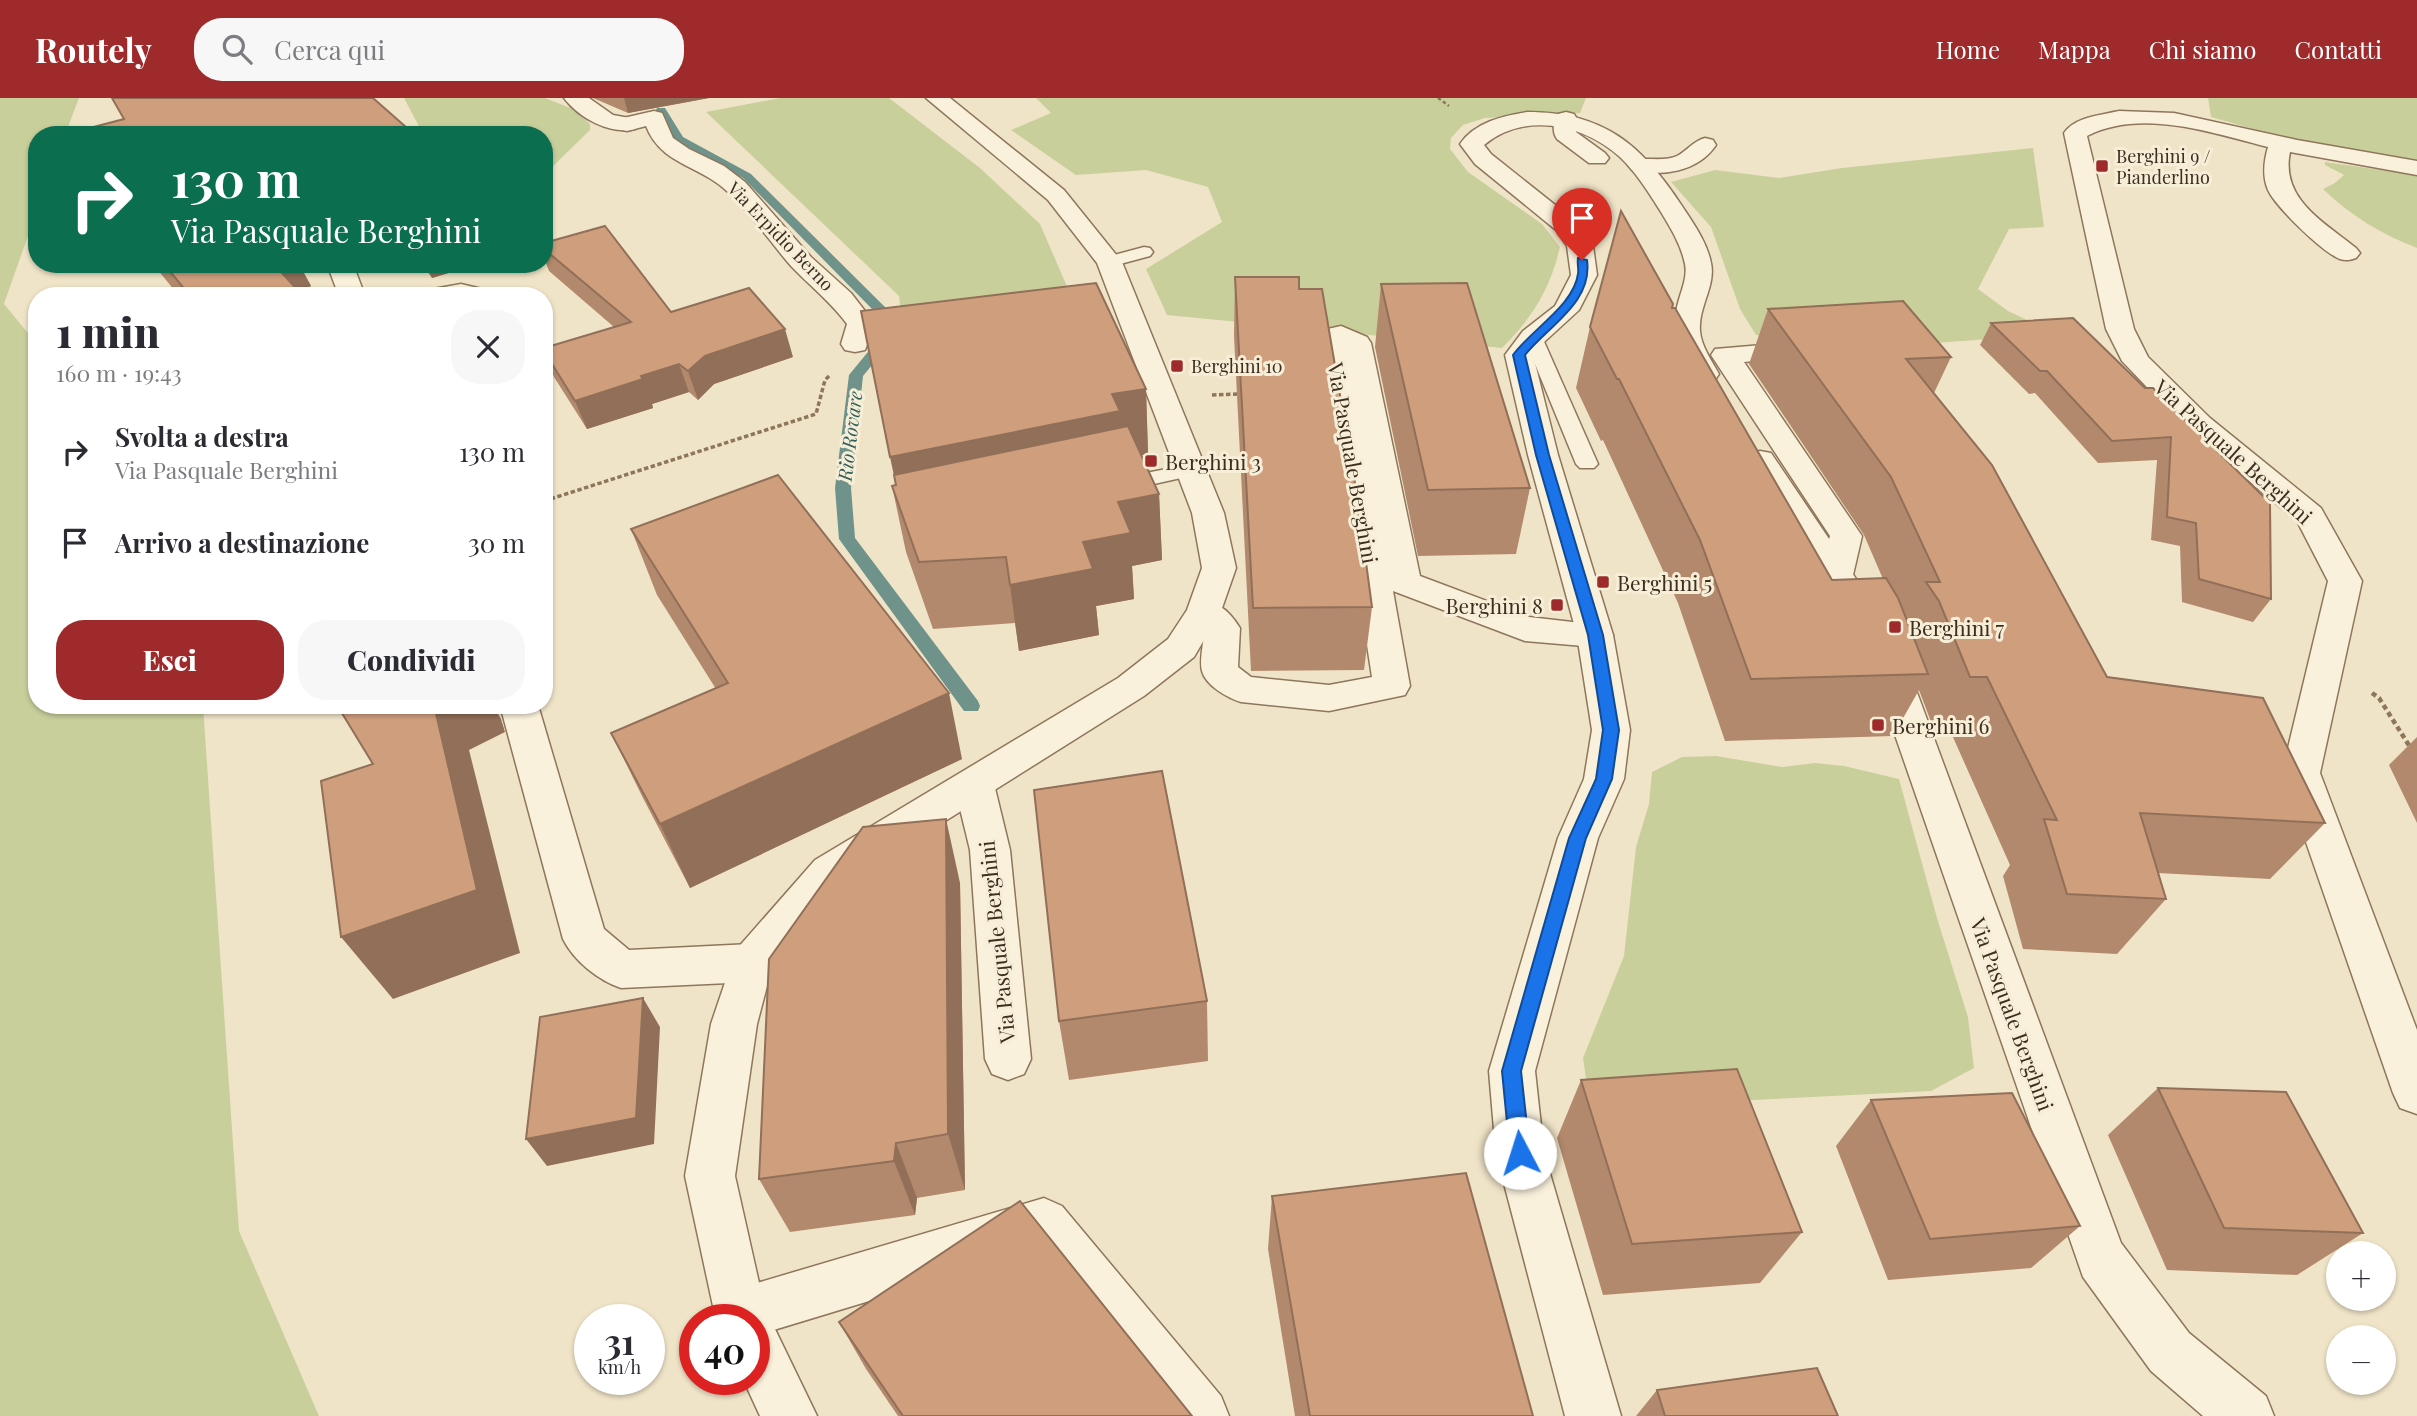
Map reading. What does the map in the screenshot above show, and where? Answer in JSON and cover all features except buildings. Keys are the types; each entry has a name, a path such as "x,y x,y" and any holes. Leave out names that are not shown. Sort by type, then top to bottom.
{"street":[{"name":"Via Erpidio Berno","path":"575,98 607,121 626,124 654,118 663,141 681,154 716,171 737,187 802,262 848,307 861,324 855,344"},
{"path":"741,1304 710,1176 734,1024 751,962 830,872 1131,687 1181,648 1204,611 1219,568 1208,513 1109,262 1056,195 937,98"},
{"name":"Via Pasquale Berghini","path":"2417,168 2281,143 2128,106 2087,122 2075,133 2120,329 2136,362 2199,424 2310,514 2345,581 2301,773 2417,1093"},
{"name":"Via Pasquale Berghini","path":"1533,337 1566,310 1584,275 1580,246 1565,225 1483,159 1471,144 1483,131 1510,121 1535,118 1566,119 1626,149 1686,231 1699,265 1686,331 1709,382 1859,609 1887,660 2101,1259 2170,1352 2246,1416"},
{"path":"1566,119 1565,134 1597,158"},
{"path":"2281,143 2275,159 2281,192 2316,229 2347,253"},
{"path":"1640,165 1681,164 1705,145"},
{"name":"Via Pasquale Berghini","path":"1204,611 1222,628 1220,671 1241,689 1329,698 1392,686 1333,336 1341,334 1357,343 1404,583 1525,629 1595,635"},
{"path":"1533,337 1519,355 1543,455 1595,635 1611,730 1604,779 1577,838 1512,1071 1520,1153 1593,1416"},
{"path":"1786,351 1725,355 1846,536 1836,575"},
{"path":"522,714 585,939 621,969 751,962"},
{"name":"Via Pasquale Berghini","path":"974,784 990,850 1007,1059"},
{"path":"770,1318 1044,1223 1201,1416"},
{"path":"770,1376 789,1416"}],"lane":[{"path":"1109,262 1144,252"},
{"path":"1533,337 1587,464"},
{"path":"1097,490 1192,470"}],"path":[{"path":"1162,397 1246,394"},
{"path":"553,498 816,414"},
{"path":"2326,662 2379,698 2417,758"}],"green space":[{"path":"0,98 79,98 68,126 28,126 28,236 4,304 28,333 28,714 204,714 239,1231 319,1416 0,1416"},
{"path":"404,98 545,98 573,109 590,124 590,130 553,166 553,126 419,126"},
{"path":"780,98 889,98 980,168 1040,224 1081,319 904,339 899,296 706,112"},
{"path":"1036,98 1586,98 1580,113 1485,118 1463,125 1451,138 1450,149 1468,172 1542,224 1560,247 1551,277 1539,302 1502,348 1167,315 1146,269 1222,222 1208,187 1146,170 1076,175 1011,130 1051,113"},
{"path":"2208,98 2417,98 2417,164 2313,146 2211,117"},
{"path":"2033,148 2044,227 2009,229 1978,289 2008,311 2053,332 2017,337 1866,348 1756,335 1740,309 1711,227 1671,182 1715,170 1779,178 1842,168"},
{"path":"2325,162 2417,175 2417,248 2367,223 2344,208 2323,189 2344,175 2325,165"},
{"path":"1716,756 1782,767 1815,763 1844,766 1899,779 1937,918 1968,1017 1974,1068 1931,1091 1733,1101 1588,1092 1583,1058 1624,956 1636,847 1649,804 1652,772 1682,757"}],"waterway":[{"name":"Rio Rovare","path":"661,110 679,139 747,176 884,313 879,348 856,375 843,488 847,539 971,706"}],"place":[{"name":"Berghini 9 / Pianderlino","path":"2102,166"},
{"name":"Berghini 10","path":"1177,366"},
{"name":"Berghini 3","path":"1151,461"},
{"name":"Berghini 5","path":"1603,582"},
{"name":"Berghini 8","path":"1557,605"},
{"name":"Berghini 7","path":"1895,627"},
{"name":"Berghini 6","path":"1878,725"}],"route":[{"path":"1520,1153 1512,1071 1577,838 1604,779 1611,730 1595,635 1543,455 1519,355 1533,337 1566,310 1584,275 1582,260"}]}
